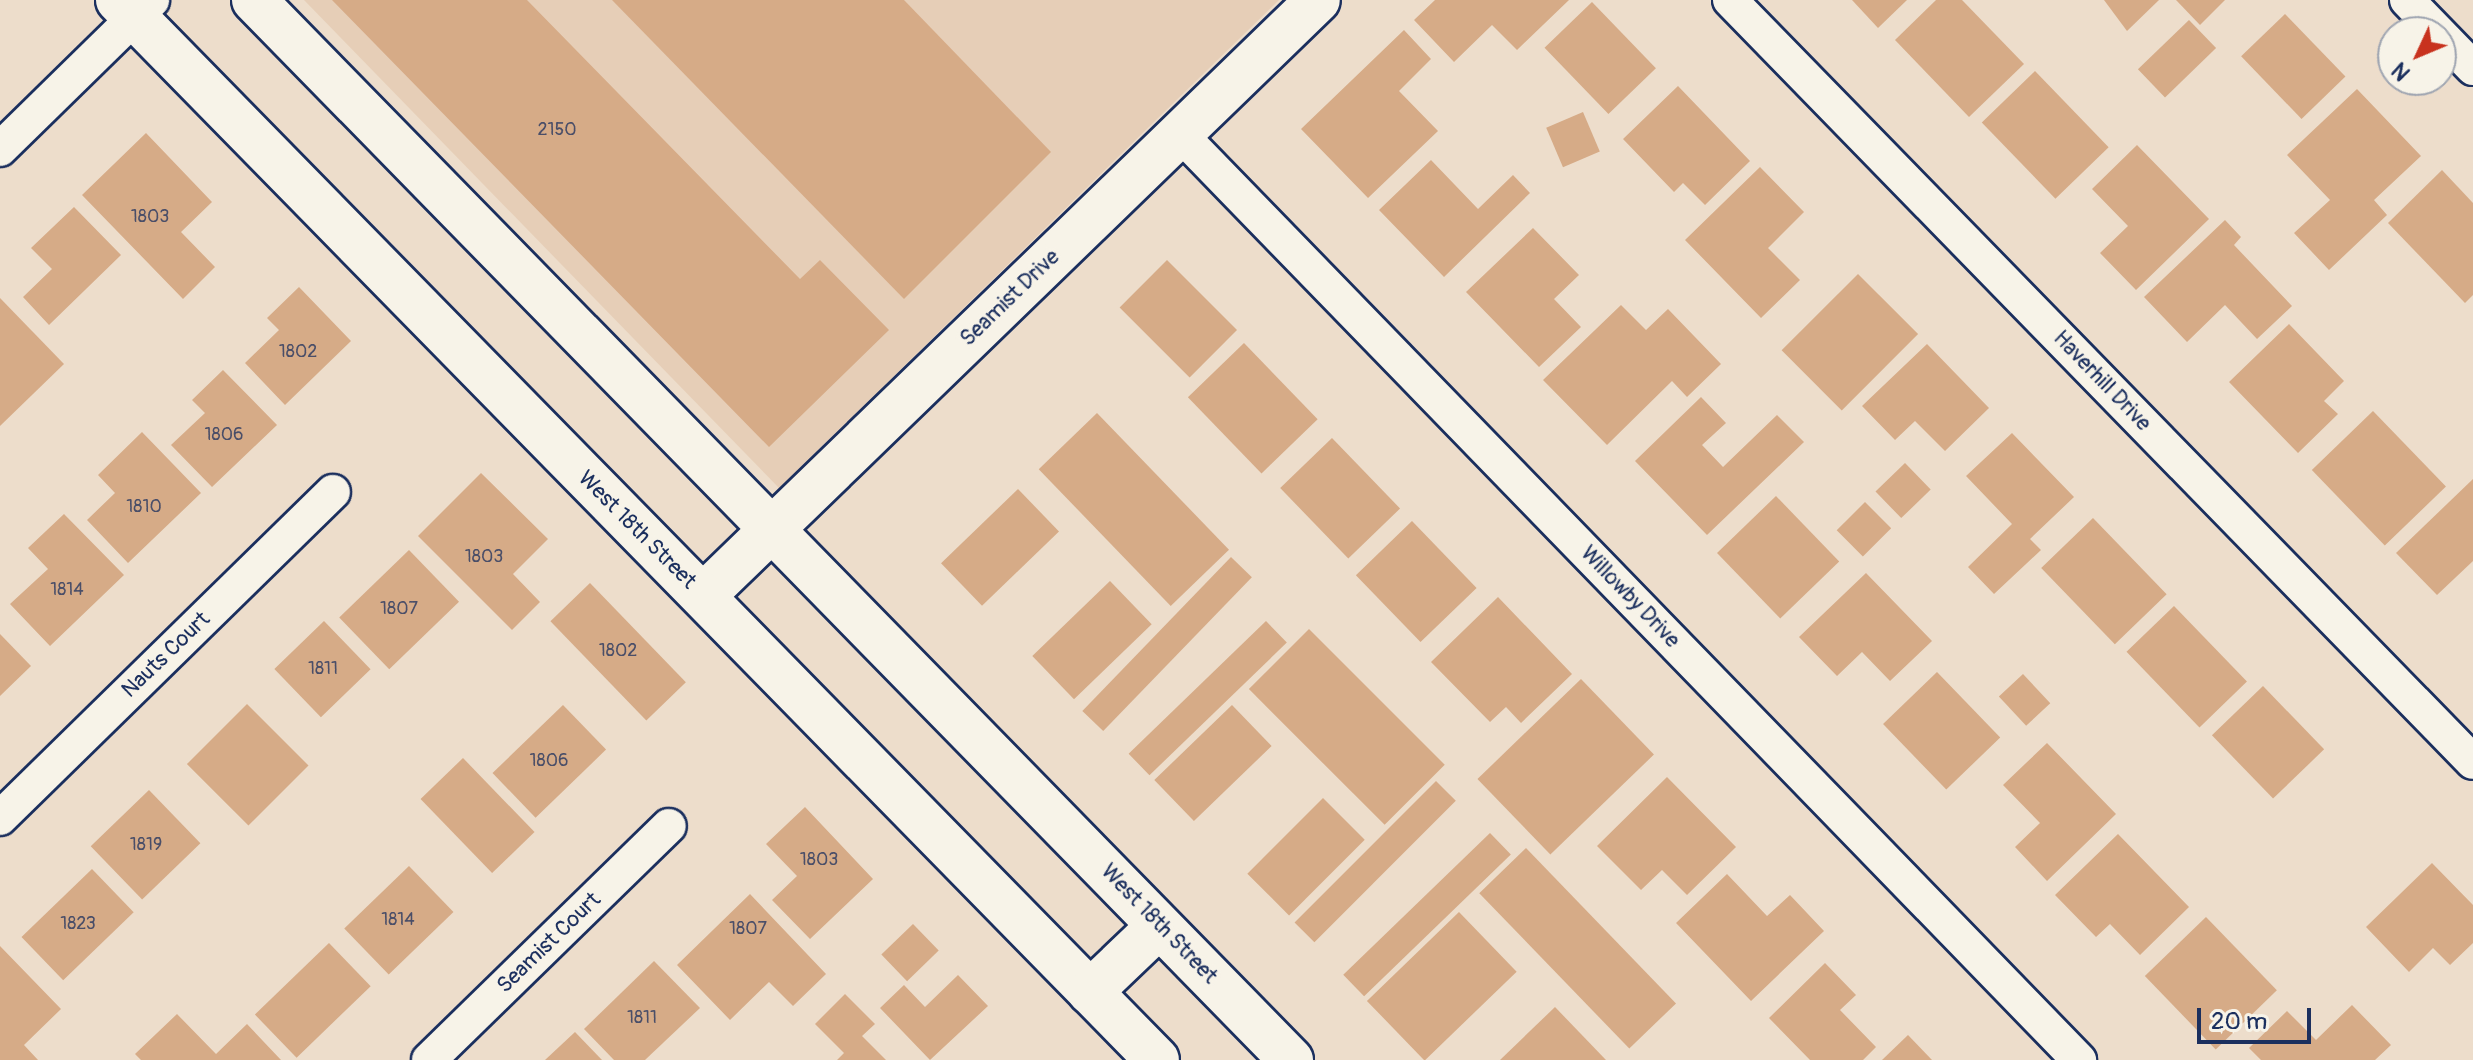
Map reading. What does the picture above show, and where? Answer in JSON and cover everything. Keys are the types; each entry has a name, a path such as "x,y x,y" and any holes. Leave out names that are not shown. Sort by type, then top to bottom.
{"main road":[{"name":"West 18th Street","path":"254,0 1291,1060"},
{"name":"Seamist Drive","path":"703,596 1318,0"},
{"name":"West 18th Street","path":"135,6 703,596 1157,1060"},
{"path":"1090,992 1159,926"}],"street":[{"name":"Haverhill Drive","path":"1730,0 2473,762"},
{"path":"2407,0 2422,16"},
{"path":"0,149 135,6"},
{"path":"2457,52 2473,68"},
{"name":"Willowby Drive","path":"1180,134 2079,1060"},
{"name":"Nauts Court","path":"0,818 333,492"},
{"name":"Seamist Court","path":"429,1060 669,826"}],"shaded area":[{"path":"304,0 1279,0 779,488"}],"building":[{"path":"332,0 527,0 800,279 820,260 889,330 769,447"},
{"path":"612,0 904,0 1051,152 904,299"},
{"path":"1435,0 1569,0 1517,50 1492,25 1454,62 1414,20"},
{"path":"1852,0 1907,0 1878,28"},
{"path":"1936,0 1962,0 2024,64 1969,117 1895,40"},
{"path":"2104,0 2159,0 2127,31"},
{"path":"2176,0 2225,0 2200,25"},
{"path":"1592,2 1656,68 1608,114 1545,48"},
{"path":"2285,14 2345,77 2302,119 2241,56"},
{"path":"2189,20 2216,48 2165,97 2138,69"},
{"path":"1404,30 1431,59 1399,91 1438,131 1368,198 1301,129"},
{"path":"2035,71 2109,147 2055,199 1982,122"},
{"path":"1678,86 1750,161 1705,205 1683,183 1674,192 1623,139"},
{"path":"2357,89 2421,156 2374,200 2387,215 2329,270 2294,233 2330,200 2287,155"},
{"path":"1583,112 1600,152 1563,167 1546,128"},
{"path":"146,133 212,202 181,232 215,267 183,299 82,195"},
{"path":"2137,145 2209,219 2136,290 2100,253 2128,226 2092,189"},
{"path":"1431,160 1478,209 1513,175 1530,193 1444,277 1379,210"},
{"path":"1760,167 1804,212 1768,248 1800,280 1761,318 1685,240"},
{"path":"2442,170 2473,203 2473,295 2465,303 2388,223"},
{"path":"74,207 121,255 49,325 23,297 52,269 31,248"},
{"path":"2225,220 2241,237 2234,245 2292,306 2257,339 2225,305 2187,342 2144,297"},
{"path":"1533,228 1579,275 1554,299 1581,327 1539,367 1466,292"},
{"path":"1167,260 1237,330 1190,377 1120,307"},
{"path":"1858,274 1918,334 1842,410 1782,350"},
{"path":"299,287 351,341 285,405 245,363 279,330 267,318"},
{"path":"0,298 64,364 0,426"},
{"path":"1621,305 1646,330 1668,309 1721,364 1687,397 1672,381 1607,445 1543,380"},
{"path":"2289,324 2344,381 2324,401 2338,414 2298,453 2229,382"},
{"path":"1244,343 1318,419 1262,473 1188,397"},
{"path":"1927,344 1989,408 1945,451 1915,421 1895,440 1862,406"},
{"path":"223,370 277,425 212,487 171,445 205,413 192,400"},
{"path":"1701,397 1726,423 1702,445 1723,467 1777,415 1804,442 1707,535 1635,461"},
{"path":"2373,411 2446,487 2385,546 2312,470"},
{"path":"1097,413 1229,550 1171,606 1039,469"},
{"path":"142,432 201,493 128,563 87,520 115,493 98,475"},
{"path":"2012,433 2074,497 2030,539 2041,550 1994,594 1968,567 2012,524 1966,476"},
{"path":"1332,438 1400,508 1348,559 1280,488"},
{"path":"1905,463 1931,490 1901,518 1876,491"},
{"path":"481,473 548,539 513,574 540,602 512,630 418,536"},
{"path":"2473,479 2473,561 2437,595 2396,553"},
{"path":"1018,489 1059,531 982,606 941,563"},
{"path":"1776,496 1839,561 1780,618 1717,553"},
{"path":"1865,502 1891,528 1863,556 1837,530"},
{"path":"64,514 124,575 50,646 10,604 48,569 28,548"},
{"path":"2093,518 2167,594 2115,644 2041,568"},
{"path":"1412,521 1477,588 1420,642 1356,575"},
{"path":"409,550 459,602 389,669 339,617"},
{"path":"1231,557 1252,577 1103,731 1082,711"},
{"path":"1866,573 1932,641 1890,681 1862,652 1837,676 1799,637"},
{"path":"1110,581 1152,624 1074,699 1032,656"},
{"path":"590,583 686,682 646,720 550,621"},
{"path":"1498,597 1572,674 1521,723 1506,707 1490,722 1431,662"},
{"path":"2174,606 2247,682 2199,727 2127,652"},
{"path":"324,621 371,669 321,717 274,669"},
{"path":"1266,621 1287,643 1149,775 1129,754"},
{"path":"1309,629 1445,765 1385,825 1249,689"},
{"path":"0,634 31,666 0,696"},
{"path":"1937,672 2000,737 1946,790 1883,724"},
{"path":"2023,674 2050,703 2026,726 1999,697"},
{"path":"1581,679 1654,755 1550,855 1477,779"},
{"path":"2263,686 2324,749 2273,799 2212,735"},
{"path":"247,704 309,766 248,826 187,764"},
{"path":"563,705 606,750 536,818 493,773"},
{"path":"1232,705 1272,746 1194,821 1154,780"},
{"path":"2047,743 2116,814 2047,881 2015,847 2040,823 2003,785"},
{"path":"463,758 535,832 492,873 421,799"},
{"path":"1667,777 1736,847 1687,895 1662,870 1641,890 1597,846"},
{"path":"1436,781 1456,801 1314,942 1295,922"},
{"path":"149,790 200,843 142,899 91,846"},
{"path":"1323,798 1365,840 1289,915 1247,874"},
{"path":"805,807 873,879 810,939 772,900 797,876 766,844"},
{"path":"1490,833 1511,855 1364,996 1343,975"},
{"path":"2118,834 2189,907 2140,955 2110,924 2096,937 2055,895"},
{"path":"1526,848 1676,1003 1629,1049 1479,893"},
{"path":"2432,863 2473,905 2473,943 2450,965 2433,948 2409,972 2366,927"},
{"path":"409,866 453,912 389,975 344,929"},
{"path":"92,869 134,912 63,980 22,937"},
{"path":"1727,874 1767,916 1790,895 1824,931 1751,1001 1676,923"},
{"path":"750,894 826,974 793,1006 769,982 730,1020 677,965"},
{"path":"1459,912 1517,972 1425,1060 1367,1001"},
{"path":"2206,917 2277,990 2216,1049 2145,976"},
{"path":"913,924 939,951 907,981 881,955"},
{"path":"329,943 371,986 297,1058 255,1015"},
{"path":"0,946 61,1009 24,1045 38,1060 0,1060"},
{"path":"654,961 700,1008 645,1060 614,1060 584,1029"},
{"path":"1825,963 1856,995 1840,1010 1876,1047 1863,1060 1810,1060 1769,1018"},
{"path":"958,975 988,1006 930,1060 880,1008 904,985 925,1007"},
{"path":"845,994 875,1024 862,1036 886,1060 837,1060 844,1053 815,1024"},
{"path":"2352,1005 2391,1045 2375,1060 2261,1060 2249,1048 2287,1011 2316,1040"},
{"path":"1555,1007 1606,1060 1500,1060"},
{"path":"177,1014 216,1054 247,1024 281,1060 141,1060 135,1054"},
{"path":"575,1032 602,1060 545,1060"},
{"path":"1908,1035 1932,1060 1882,1060"}]}
